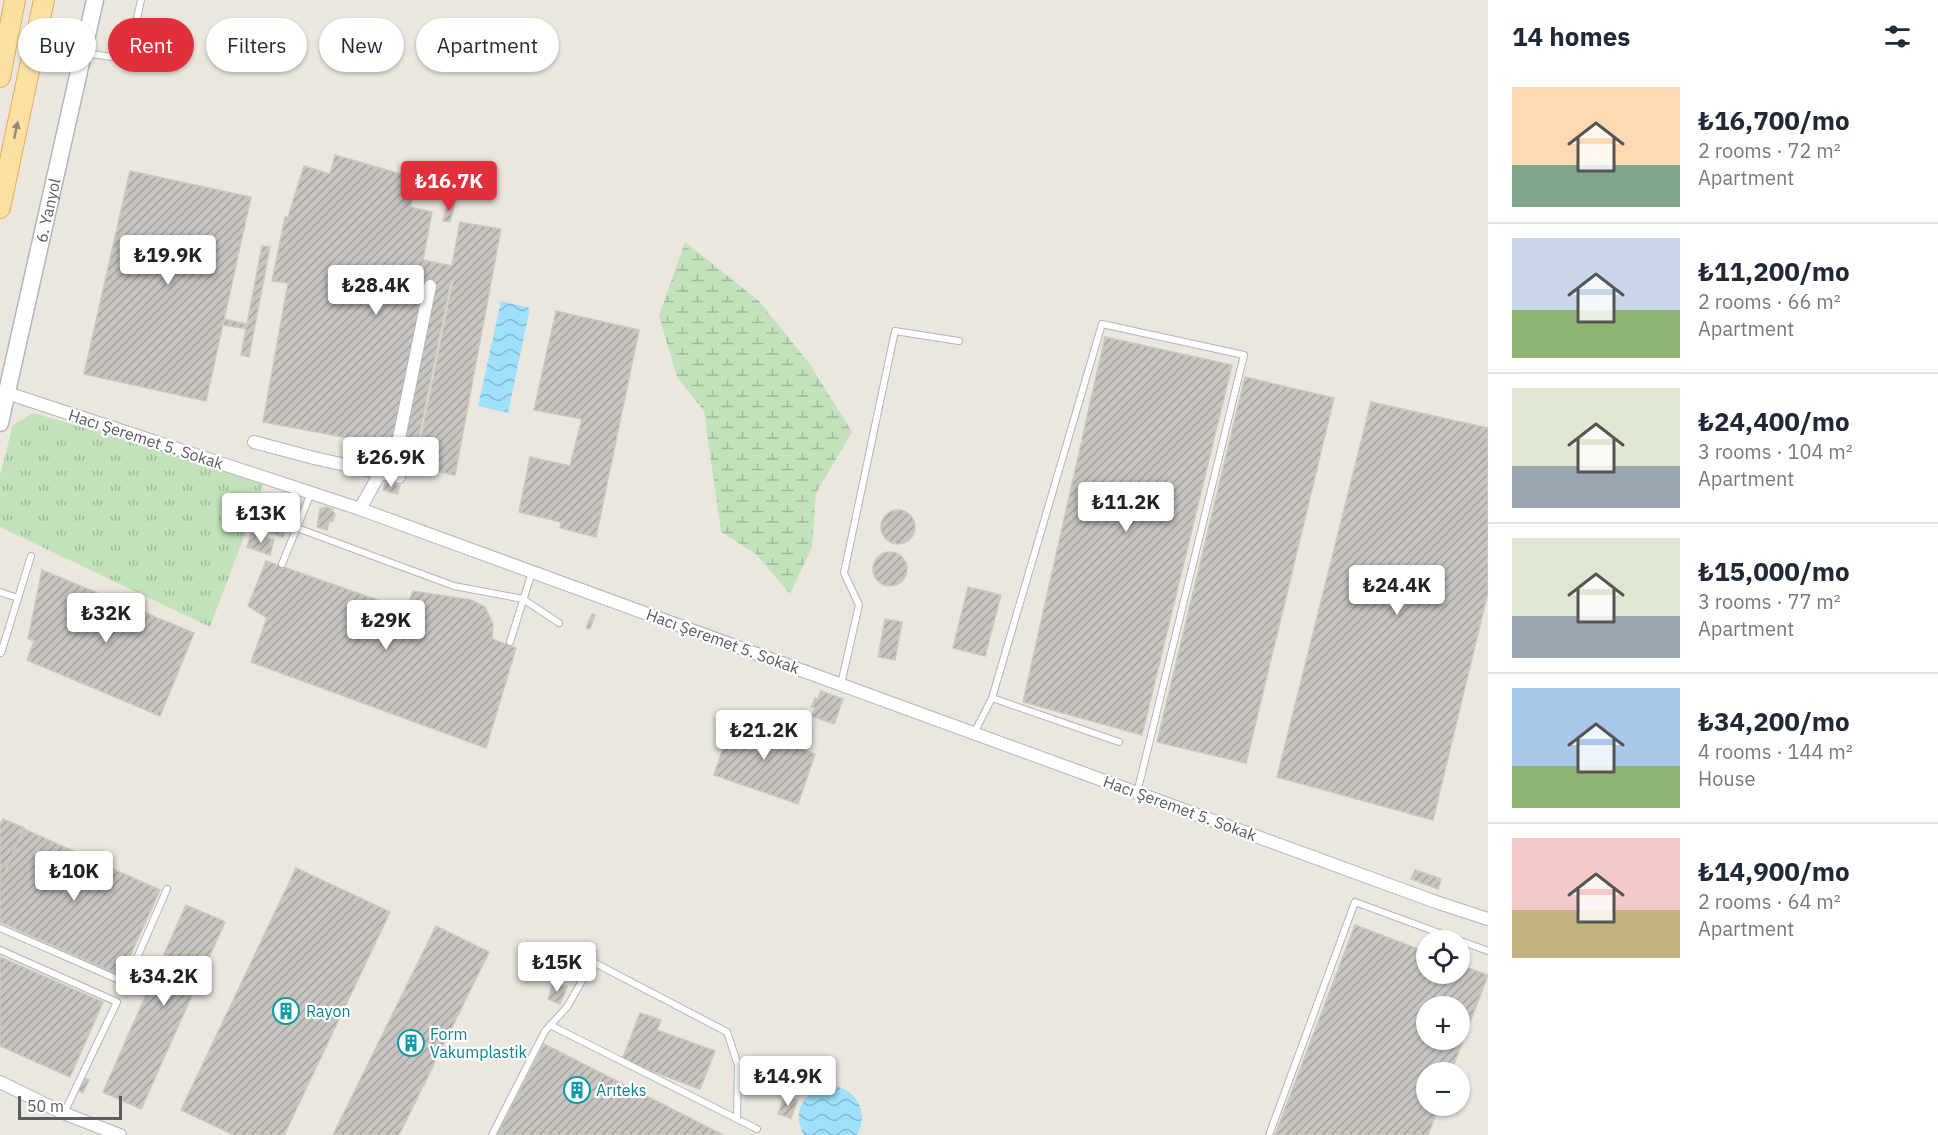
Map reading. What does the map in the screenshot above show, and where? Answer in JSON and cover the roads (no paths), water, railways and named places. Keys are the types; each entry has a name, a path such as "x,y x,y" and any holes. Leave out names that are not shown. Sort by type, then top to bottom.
{"main road":[{"path":"0,77 15,0"},
{"path":"0,208 44,0"},
{"name":"6. Yanyol","path":"91,18 95,0"},
{"name":"6. Yanyol","path":"0,423 78,72"}],"street":[{"path":"360,509 397,448 430,286"},
{"name":"Hacı Şeremet 5. Sokak","path":"7,393 360,509 1488,919"},
{"path":"254,442 399,477"},
{"path":"0,1082 63,1113 120,1135"}],"lane":[{"path":"96,55 128,59 141,0"},
{"path":"974,733 992,698 1102,324 1244,355 1137,793"},
{"path":"841,684 860,605 844,573 895,331 959,341"},
{"path":"282,564 311,493"},
{"path":"297,528 454,586 524,599 559,623"},
{"path":"1,653 31,556"},
{"path":"510,642 532,572"},
{"path":"0,592 18,598"},
{"path":"992,698 1119,742"},
{"path":"0,928 126,983 167,889"},
{"path":"1269,1135 1355,902 1488,951"},
{"path":"0,950 117,1002 63,1113"},
{"path":"492,1135 545,1031 567,1007 593,962 727,1032 738,1065 737,1118"},
{"path":"550,1025 757,1129"}],"water":[{"path":"501,301 530,308 508,413 478,406"},
{"path":"829,1085 847,1091 858,1102 862,1117 857,1135 804,1135 799,1118 802,1103 813,1092"}],"place":[{"name":"Rayon","path":"286,1011"},
{"name":"Form Vakumplastik","path":"411,1043"},
{"name":"Arıteks","path":"577,1090"}]}
